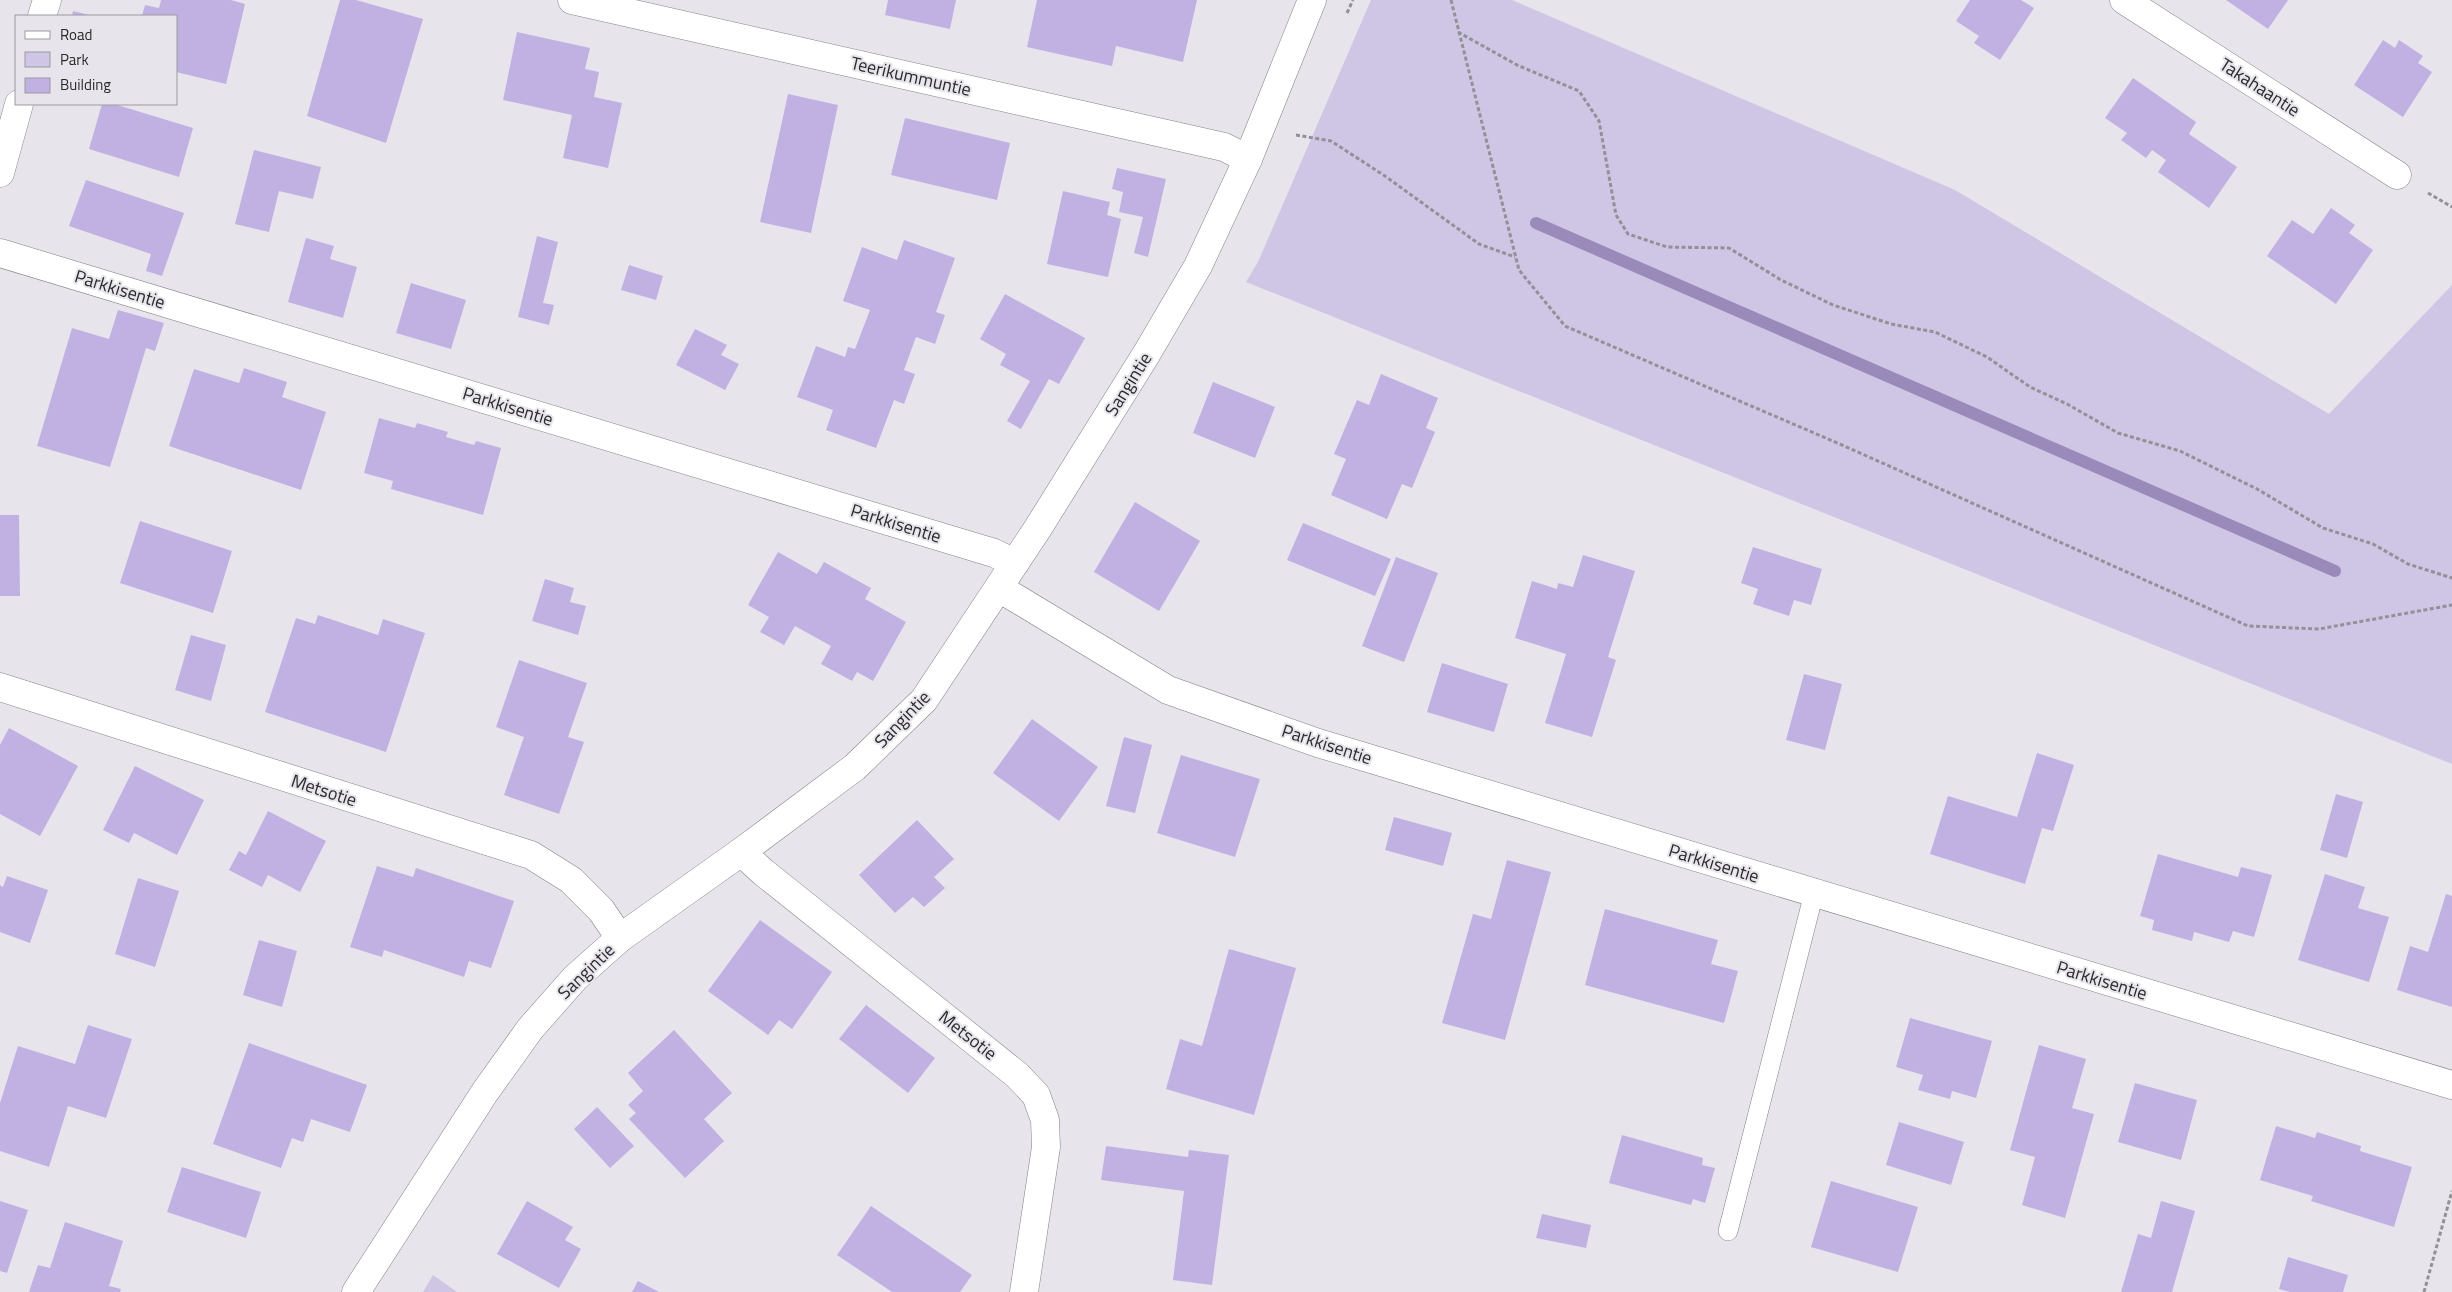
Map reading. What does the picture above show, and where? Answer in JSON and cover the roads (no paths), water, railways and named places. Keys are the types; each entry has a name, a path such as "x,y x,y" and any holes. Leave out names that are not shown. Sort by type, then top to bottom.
{"street":[{"path":"42,15 47,0"},
{"name":"Teerikummuntie","path":"572,0 1224,147 1248,159"},
{"name":"Sangintie","path":"356,1292 485,1092 530,1029 575,978 620,938 741,852 855,767 924,700 1015,563 1147,353 1198,266 1248,159 1312,0"},
{"name":"Takahaantie","path":"2124,0 2397,175"},
{"path":"0,173 19,105"},
{"name":"Parkkisentie","path":"0,253 994,553 1015,563"},
{"name":"Parkkisentie","path":"999,588 1168,690 1318,743 2452,1085"},
{"name":"Metsotie","path":"0,687 531,856 571,880 601,910 620,938"},
{"name":"Metsotie","path":"741,852 763,872 1017,1075 1036,1095 1045,1120 1046,1147 1024,1292"}],"lane":[{"path":"1728,1231 1814,893"}],"waterway":[{"path":"1536,223 2335,571"}]}
